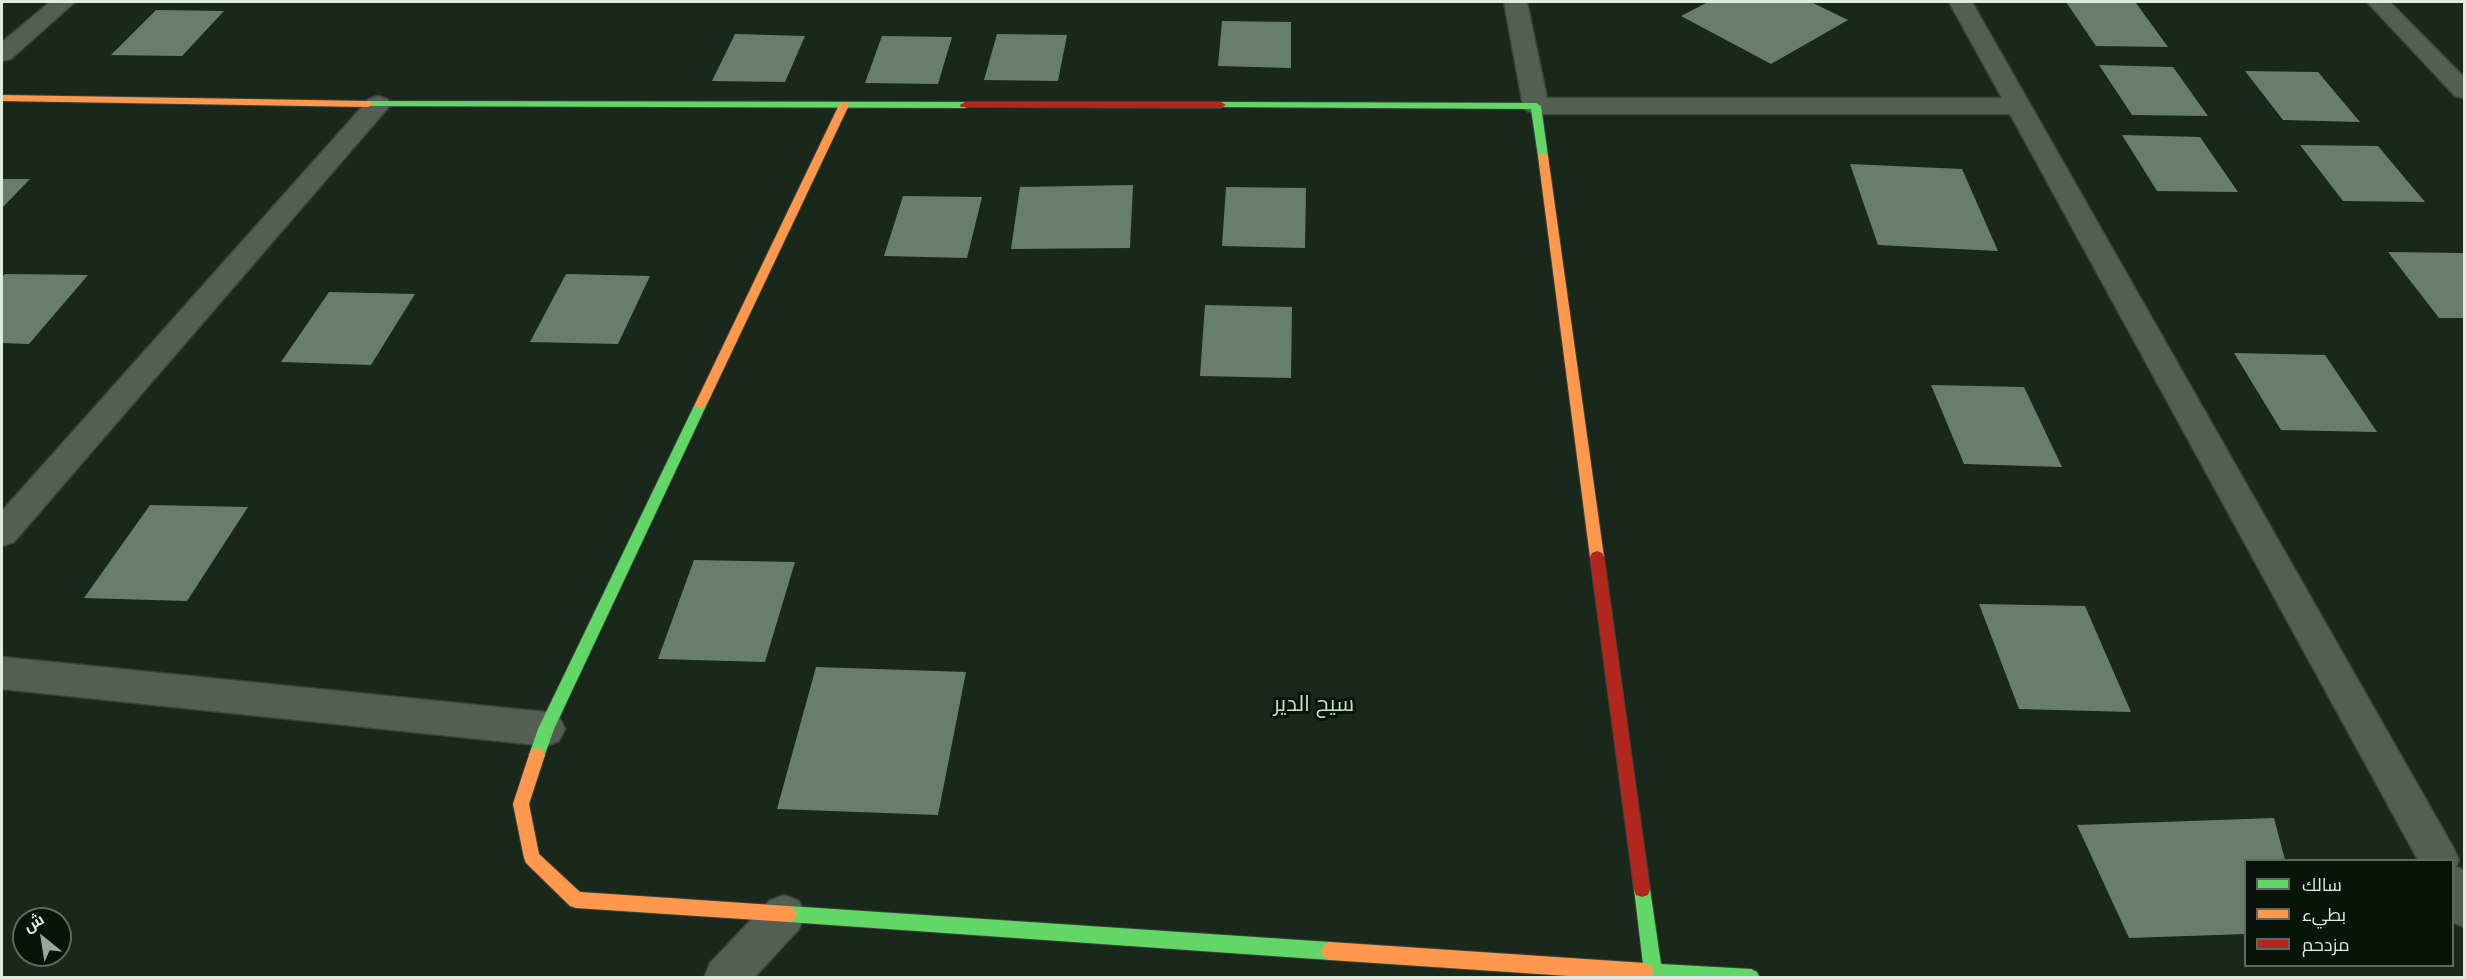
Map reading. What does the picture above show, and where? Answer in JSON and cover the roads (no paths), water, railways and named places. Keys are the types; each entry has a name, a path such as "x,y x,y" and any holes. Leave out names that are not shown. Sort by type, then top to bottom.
{"street":[{"path":"2,54 63,2"},
{"path":"1515,2 1536,106 1653,973"},
{"path":"1961,2 2438,859"},
{"path":"2378,2 2464,91"},
{"path":"2,99 378,104 2020,106"},
{"path":"2,533 378,104"},
{"path":"844,105 546,729 521,804 532,858 576,900 1751,978"},
{"path":"2,673 546,729"},
{"path":"2454,889 2464,907"},
{"path":"724,978 784,915"}],"district":[{"name":"سيح الدير","path":"1314,705"}]}
